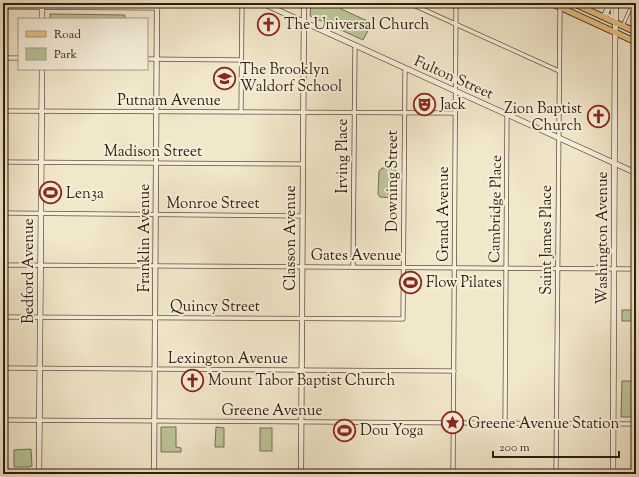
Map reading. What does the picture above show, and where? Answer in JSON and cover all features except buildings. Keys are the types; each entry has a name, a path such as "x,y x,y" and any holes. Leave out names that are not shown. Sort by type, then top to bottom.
{"main road":[{"name":"Fulton Street","path":"262,3 636,173"},
{"path":"551,3 636,42"},
{"path":"573,3 607,16 616,23 636,32"},
{"path":"607,16 610,3"},
{"name":"Washington Avenue","path":"613,474 616,3"},
{"path":"42,5 42,18"},
{"name":"Bedford Avenue","path":"39,473 42,70"}],"street":[{"path":"241,112 242,3"},
{"name":"Classon Avenue","path":"301,474 304,3"},
{"path":"409,3 559,71"},
{"name":"Grand Avenue","path":"453,474 456,3"},
{"path":"612,3 612,17 607,16 607,14 612,3"},
{"path":"623,26 633,3"},
{"path":"3,7 42,5 158,5"},
{"name":"Franklin Avenue","path":"154,473 158,5"},
{"name":"Saint James Place","path":"556,474 560,7"},
{"name":"Irving Place","path":"353,267 355,45"},
{"path":"3,58 18,58"},
{"path":"148,59 242,60"},
{"name":"Downing Street","path":"403,319 405,68"},
{"name":"Putnam Avenue","path":"3,110 455,113"},
{"name":"Cambridge Place","path":"505,423 507,114"},
{"name":"Madison Street","path":"3,162 303,164"},
{"name":"Monroe Street","path":"3,213 303,216"},
{"name":"Gates Avenue","path":"3,265 636,269"},
{"name":"Quincy Street","path":"3,316 403,319"},
{"name":"Lexington Avenue","path":"3,368 454,371"},
{"name":"Greene Avenue","path":"3,420 636,424"},
{"path":"3,472 359,474"}],"green space":[{"path":"311,3 341,3 343,4 341,9 372,23 363,40 310,16"},
{"path":"50,14 125,15 125,18 50,18"},
{"path":"382,168 393,168 396,171 396,196 392,198 380,197 378,194 379,171"},
{"path":"622,310 636,310 636,321 622,321"},
{"path":"622,381 636,381 636,417 621,417"},
{"path":"161,427 176,427 176,447 181,448 181,452 161,452"},
{"path":"216,427 224,428 224,447 215,447"},
{"path":"260,428 272,428 272,451 260,451"},
{"path":"31,449 32,466 14,467 14,450"}],"place":[{"name":"The Universal Church","path":"269,24"},
{"name":"The Brooklyn Waldorf School","path":"224,78"},
{"name":"Jack","path":"425,104"},
{"name":"Zion Baptist Church","path":"598,117"},
{"name":"Len3a","path":"50,193"},
{"name":"Flow Pilates","path":"410,282"},
{"name":"Mount Tabor Baptist Church","path":"192,380"},
{"name":"Greene Avenue Station","path":"453,423"},
{"name":"Dou Yoga","path":"344,430"}]}
